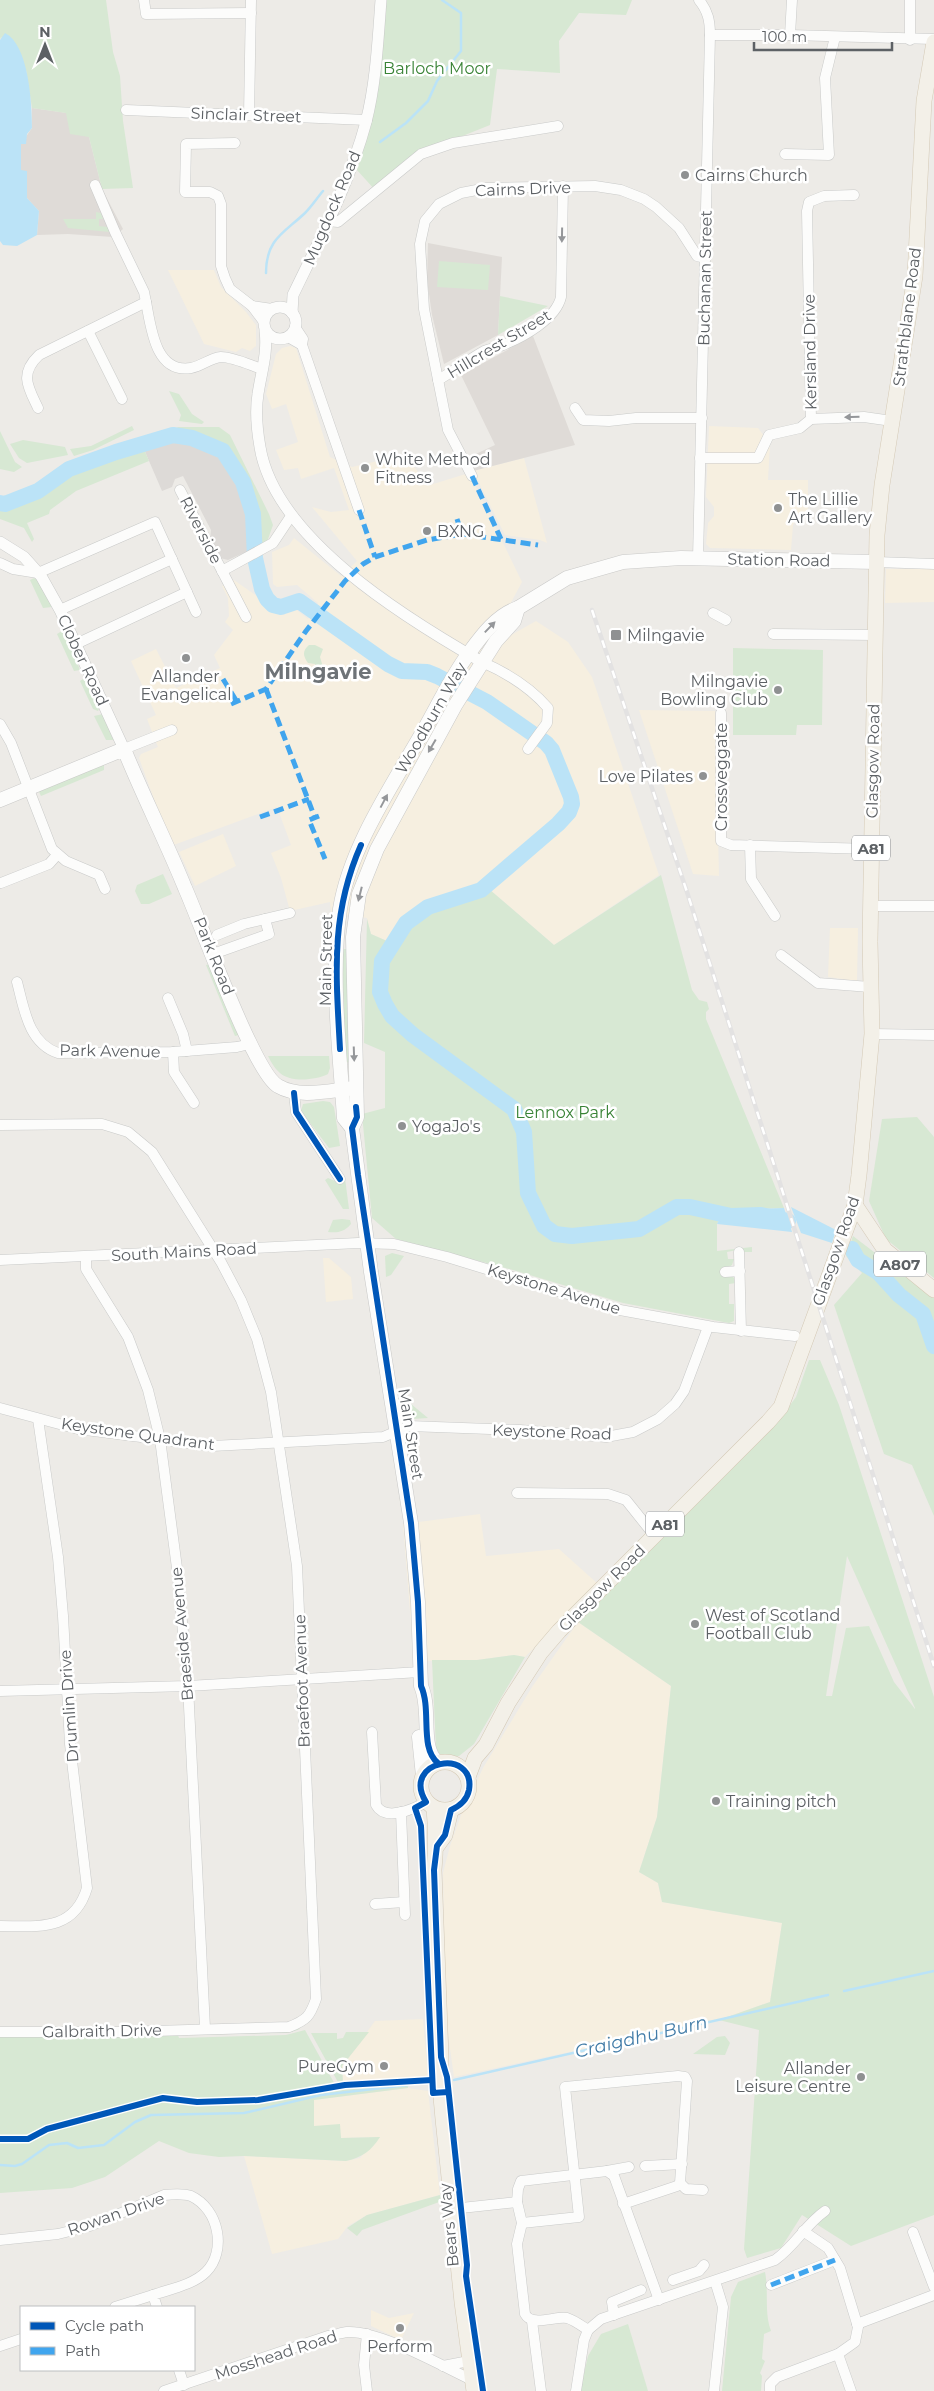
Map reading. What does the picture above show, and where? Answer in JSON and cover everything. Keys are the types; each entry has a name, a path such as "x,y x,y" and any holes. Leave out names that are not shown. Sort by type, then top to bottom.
{"main road":[{"name":"Strathblane Road","path":"876,562 880,499 915,276 924,101 934,41"},
{"name":"Station Road","path":"681,558 876,562"},
{"name":"Woodburn Way","path":"362,845 468,654 487,630 503,615 567,578 594,569 623,562 681,558"},
{"name":"Glasgow Road","path":"468,1777 475,1758 486,1745 508,1702 540,1652 597,1591 768,1422 780,1407 856,1205 872,1034 870,906 876,562"},
{"name":"Woodburn Way","path":"376,849 456,704 500,636 514,621 518,608"},
{"path":"0,800 124,749"},
{"name":"Park Road","path":"124,749 250,1044 276,1086 294,1093"},
{"name":"Main Street","path":"349,1089 337,980 338,921 348,878 362,845"},
{"name":"Main Street","path":"376,849 359,894 353,937 349,1089 344,1118 352,1128 411,1523 418,1602 420,1679 416,1698 423,1776"},
{"path":"294,1093 349,1089"},
{"name":"A807","path":"856,1205 885,1250 899,1264 934,1290"},
{"name":"Main Street","path":"420,1679 426,1697 428,1749 438,1763"},
{"path":"473,2386 452,2209 440,2086 441,2057 434,1870 437,1846 434,1833 436,1821 430,1805 422,1792 423,1776 430,1768 438,1763 456,1765 475,1758"},
{"path":"456,1765 468,1777"},
{"name":"A81","path":"451,1810 460,1805 466,1798 469,1789 468,1777"},
{"path":"430,1805 451,1810 445,1835 437,1846"}],"street":[{"path":"144,0 146,14 251,13"},
{"path":"249,115 251,0"},
{"name":"Mugdock Road","path":"292,313 293,295 352,167 367,120 376,56 381,0"},
{"name":"Buchanan Street","path":"698,559 710,35 710,20 706,8 699,0"},
{"path":"790,34 792,0"},
{"path":"910,0 910,40"},
{"path":"710,35 790,34 934,41"},
{"path":"784,154 829,155 825,78 835,37"},
{"name":"Sinclair Street","path":"126,110 367,120"},
{"path":"328,221 338,222 421,154 453,143 558,126"},
{"path":"235,143 186,144 185,192 210,192 218,196 221,204 221,266 230,288 252,306 273,338 283,338 302,345"},
{"path":"95,185 144,292 154,341 159,353 165,360 177,366 188,368 196,367 210,360 226,358 262,369"},
{"name":"Hillcrest Street","path":"438,380 463,366 470,359 512,340 550,318 556,312 561,297 563,186"},
{"name":"Cairns Drive","path":"472,476 448,430 424,309 420,244 426,221 432,211 449,198 472,190 595,186 621,190 644,199 656,207 674,224 696,256 706,258"},
{"name":"Kersland Drive","path":"700,458 758,458 769,435 800,428 811,419 807,211 809,202 816,198 854,195"},
{"name":"Mugdock Road","path":"275,308 293,295"},
{"path":"38,408 27,381 26,373 31,363 39,355 146,302"},
{"path":"252,306 288,309 292,313 296,327 303,339 302,345 359,510"},
{"path":"275,308 268,313 264,327 267,349 256,404 260,449 272,485 291,516 330,557 389,604 468,654 505,672 537,696 548,708 547,723 528,749"},
{"path":"267,349 296,327"},
{"path":"88,331 122,399"},
{"path":"575,408 583,420 702,418"},
{"path":"811,419 864,417 892,421"},
{"name":"Riverside","path":"180,490 246,617"},
{"name":"Riverside","path":"222,570 263,550 273,543 291,516"},
{"path":"0,563 38,573 155,522 196,612"},
{"name":"Clober Road","path":"0,542 24,557 38,573 60,610 124,749"},
{"path":"60,610 172,559"},
{"path":"876,562 934,564"},
{"path":"76,644 187,592"},
{"path":"713,613 726,620"},
{"path":"773,634 876,635"},
{"name":"Crossveggate","path":"721,713 721,841 731,845 871,850"},
{"path":"0,724 11,743 52,849 57,855 99,875 105,889"},
{"path":"124,749 172,730"},
{"name":"Crossveggate","path":"750,845 751,879 776,916"},
{"path":"1,882 49,864 57,855"},
{"path":"99,875 109,869"},
{"path":"870,906 934,906"},
{"path":"217,935 264,919 290,914"},
{"path":"213,954 269,934 264,919"},
{"path":"781,955 818,982 870,987"},
{"name":"Park Avenue","path":"17,982 28,1025 53,1051 82,1054 173,1052 250,1044"},
{"name":"Park Avenue","path":"168,998 184,1034 187,1051"},
{"path":"872,1034 934,1035"},
{"path":"173,1052 174,1072 194,1102"},
{"path":"294,1093 296,1112 340,1179"},
{"name":"Braefoot Avenue","path":"0,1125 102,1124 128,1132 152,1152 214,1250 241,1300 256,1339 271,1392 298,1566 301,1680 316,1999 311,2014 302,2022 290,2027 205,2028"},
{"name":"South Mains Road","path":"0,1260 368,1244"},
{"name":"Keystone Avenue","path":"368,1244 394,1244 447,1257 620,1310 741,1331 795,1336"},
{"path":"739,1252 741,1331"},
{"name":"Braeside Avenue","path":"86,1257 86,1269 128,1337 148,1390 160,1439 177,1568 188,1686 205,2028"},
{"path":"725,1272 740,1271"},
{"name":"Keystone Road","path":"397,1432 409,1426 520,1430 606,1437 634,1432 658,1419 675,1404 684,1391 708,1326"},
{"name":"Keystone Quadrant","path":"0,1408 78,1429 212,1446 383,1437 397,1432"},
{"name":"Drumlin Drive","path":"0,1926 58,1923 71,1916 78,1909 87,1888 70,1744 58,1557 38,1419"},
{"path":"517,1493 608,1494 626,1500 654,1535"},
{"path":"0,1691 188,1686 301,1680 420,1679"},
{"path":"372,1732 376,1805 379,1811 384,1813 407,1812 430,1805"},
{"path":"401,1812 405,1915"},
{"path":"375,1904 404,1902"},
{"name":"Galbraith Drive","path":"0,2032 120,2032 205,2028"},
{"path":"522,2223 579,2217 565,2087 678,2076 685,2077 687,2081 680,2183 677,2186 623,2204"},
{"path":"645,2166 682,2164"},
{"path":"588,2330 570,2319 532,2320 525,2314 517,2244 522,2223 518,2202 518,2189 521,2181 629,2168"},
{"path":"607,2170 614,2176 659,2300"},
{"path":"680,2183 686,2189 702,2190"},
{"name":"Rowan Drive","path":"0,2240 58,2234 90,2226 164,2196 177,2194 191,2196 203,2205 212,2218 217,2231 218,2247 214,2262 206,2273 195,2281 118,2306"},
{"path":"452,2209 518,2202"},
{"path":"576,2391 584,2340 588,2330 601,2319 775,2260 791,2249 802,2231 826,2211"},
{"path":"770,2391 772,2382 777,2377 838,2354 855,2342 857,2324 840,2268 828,2248 802,2231"},
{"path":"913,2232 934,2288"},
{"path":"771,2285 836,2260"},
{"path":"672,2280 701,2268 704,2285"},
{"path":"714,2391 723,2307 715,2281"},
{"path":"614,2315 611,2304 613,2300 641,2290"},
{"path":"153,2294 157,2306"},
{"path":"857,2324 934,2295"},
{"path":"532,2320 541,2391"},
{"name":"Mosshead Road","path":"164,2391 328,2336 347,2332 367,2334 443,2366 473,2386"},
{"path":"367,2334 364,2365 367,2391"},
{"path":"0,2346 20,2339"},
{"path":"838,2354 851,2391"},
{"path":"443,2366 469,2361"},
{"path":"178,2371 184,2384"}],"shaded area":[{"path":"32,108 67,113 89,137 102,189 123,229 113,237 68,234 37,235 39,211 27,198 27,171 21,171 21,144 32,128"},
{"path":"428,243 502,257 498,335 444,364 432,315 427,280"},
{"path":"168,270 214,270 221,287 256,325 256,346 250,351 242,348 236,352 204,344"},
{"path":"533,336 575,445 473,471 465,459 495,445 461,375"},
{"path":"290,346 296,348 330,457 352,467 403,455 430,485 469,473 522,582 486,649 536,621 568,642 592,677 659,875 554,945 489,889 415,909 387,941 371,934 367,918 331,913 330,902 290,911 281,878 271,853 291,845 277,807 171,846 139,758 141,754 158,747 147,719 156,715 131,661 156,649 176,688 220,668 214,655 233,630 225,622 229,616 228,598 222,586 234,580 284,615 288,610 294,608 308,619 318,603 297,585 277,587 273,584 272,552 289,545 294,538 341,576 357,561 312,507 331,512 349,510 334,468 301,479 298,468 284,470 276,450 298,442 286,404 272,409 266,394 276,354 282,348"},
{"path":"709,426 758,428 770,444 768,480 808,480 808,516 799,515 793,525 791,550 710,548 706,544 708,523 714,516 714,507 706,497"},
{"path":"187,442 218,453 229,464 241,489 249,513 252,529 250,550 228,560 220,558 210,540 211,530 183,476 175,479 172,487 162,491 143,447 160,443"},
{"path":"524,458 547,543 540,540 505,535 473,471"},
{"path":"886,569 934,569 934,602 885,603"},
{"path":"639,710 715,711 719,876 693,874"},
{"path":"223,834 236,866 195,886 179,852"},
{"path":"830,928 858,928 857,981 828,977"},
{"path":"323,1258 329,1258 351,1277 353,1299 326,1302"},
{"path":"480,1514 486,1556 559,1549 598,1584 525,1657 514,1655 477,1660 414,1661 403,1524"},
{"path":"578,1622 671,1686 657,1817 639,1872 658,1883 662,1902 782,1923 770,2002 718,2020 454,2077 446,2020 443,1873 450,1846 461,1815 483,1768 532,1687"},
{"path":"423,2019 428,2079 343,2083 342,2066 375,2021"},
{"path":"408,2088 428,2091 440,2195 367,2215 348,2226 338,2239 272,2254 244,2156 346,2161 360,2158 380,2137 341,2138 314,2126 314,2100"},
{"path":"371,2310 389,2318 414,2313 401,2340 371,2326"}],"green space":[{"path":"0,0 106,0 113,52 120,76 123,121 133,188 102,189 89,137 70,134 66,113 32,108 26,70 1,37 0,40"},
{"name":"Barloch Moor","path":"384,0 632,0 626,15 579,13 559,41 560,73 497,69 490,125 420,153 376,191 356,169"},
{"path":"96,212 101,213 103,219 99,219 99,226 108,227 110,232 68,228 63,219 96,219"},
{"path":"439,261 490,265 488,290 437,287"},
{"path":"500,296 548,306 498,335"},
{"path":"169,391 179,394 192,414 204,422 202,424 179,421 181,415"},
{"path":"132,426 134,430 93,450 74,456 70,449 91,446"},
{"path":"176,427 219,427 230,435 273,525 267,542 260,545 249,490 244,476 229,452 219,444"},
{"path":"0,431 15,462 22,467 14,472 0,469"},
{"path":"23,440 65,447 68,455 27,463 19,458 10,444"},
{"path":"143,447 149,461 76,491 50,510 49,514 27,523 34,539 32,542 24,528 0,519 0,508 15,507 69,476"},
{"path":"34,578 40,581 52,607 43,608 30,580"},
{"path":"62,631 65,632 80,670 74,671 57,634"},
{"path":"309,645 315,645 323,649 320,657 323,667 317,669 315,664 308,663 306,660 304,651"},
{"name":"Milngavie Bowling Club","path":"733,648 823,650 822,725 797,725 796,735 733,735"},
{"path":"86,677 99,709 98,711 93,709 80,681"},
{"path":"103,714 114,740 106,740 94,716"},
{"path":"104,764 104,770 41,796 38,790"},
{"path":"163,874 172,894 149,904 141,904 135,891 137,885"},
{"name":"Lennox Park","path":"661,875 692,990 699,1000 707,1002 709,1009 706,1012 706,1019 784,1208 724,1210 717,1224 717,1251 752,1247 752,1252 743,1252 742,1249 727,1252 728,1259 734,1259 729,1267 736,1283 729,1284 729,1304 734,1304 734,1321 729,1323 623,1303 513,1270 396,1239 372,1218 362,1114 385,1108 385,1052 364,1043 367,919 371,934 387,941 415,909 489,889 554,945"},
{"path":"342,949 348,949 349,1062 345,1063"},
{"path":"211,964 239,1035 235,1036 206,965"},
{"path":"268,1056 329,1056 330,1068 328,1074 317,1078 304,1080 290,1078 278,1071"},
{"path":"323,1101 330,1102 334,1107 340,1146 329,1148 301,1111 303,1104"},
{"path":"917,1117 934,1137 934,1278 886,1239 869,1201 882,1119"},
{"path":"344,1177 349,1209 343,1209 325,1180 328,1178 335,1181"},
{"path":"333,1220 350,1220 351,1224 341,1231 328,1232"},
{"path":"853,1236 934,1298 934,1516 912,1465 884,1454 834,1305 862,1273 846,1256"},
{"path":"392,1253 404,1256 391,1275 386,1277 385,1256"},
{"path":"809,1360 820,1360 839,1405 934,1697 934,2215 851,2246 802,2215 781,2248 747,2258 744,2249 759,2030 719,2020 770,2002 782,1923 662,1902 658,1883 639,1872 657,1817 671,1686 578,1622 780,1419 796,1397","holes":["847,1556 915,1708 894,1682 869,1626 846,1628 832,1696 826,1696"]},
{"path":"405,1399 428,1418 412,1419 406,1414"},
{"path":"514,1655 525,1657 474,1744 459,1756 450,1757 440,1754 436,1749 432,1660 477,1660"},
{"path":"302,2026 298,2030 286,2033 178,2035 179,2038 286,2035 305,2030 337,2088 407,2082 408,2088 314,2100 314,2126 340,2124 341,2138 380,2137 370,2150 357,2158 346,2161 244,2156 219,2157 189,2153 159,2141 105,2177 72,2188 0,2193 0,2036 82,2037"},
{"path":"346,2032 369,2032 342,2066 343,2083 339,2084 311,2033 337,2033 337,2039 343,2038"},
{"path":"725,2036 730,2043 725,2055 693,2054 717,2037"},
{"path":"440,2195 442,2201 362,2230 357,2236 347,2228 367,2215"},
{"path":"765,2272 768,2317 771,2331 764,2334 762,2359 765,2361 760,2373 762,2376 761,2391 722,2391 731,2297 738,2282"},
{"path":"628,2324 648,2391 580,2391 588,2356 601,2334"}],"water":[{"path":"5,33 13,40 19,50 28,76 32,128 27,134 26,144 21,144 21,170 27,171 27,198 39,211 37,235 17,246 3,245 0,241 0,40"},
{"path":"791,1207 836,1230 832,1243 801,1233"},
{"path":"784,1208 792,1232 717,1224 724,1210"}],"waterway":[{"path":"380,142 406,123 428,101 437,81 461,51 461,13 442,0"},
{"path":"266,273 269,252 273,244 283,232 308,210 323,191"},
{"path":"0,503 5,504 38,491 69,469 116,452 173,435 192,438 223,451 243,482 253,514 255,558 262,589 267,599 273,605 281,607 299,601 388,664 402,671 427,672 437,676 487,702 546,743 552,750 571,797 572,804 569,812 558,824 481,890 428,907 406,923 382,961 380,992 385,1004 392,1016 413,1035 514,1109 524,1132 528,1193 544,1226 555,1234 572,1236 639,1229 677,1207 690,1207 731,1216 761,1215 788,1221"},
{"path":"852,1249 858,1260 879,1273 899,1295 923,1314 934,1346"},
{"name":"Craigdhu Burn","path":"844,1991 934,1971"},
{"name":"Craigdhu Burn","path":"454,2080 828,1995"},
{"name":"Craigdhu Burn","path":"0,2165 15,2166 22,2164 49,2145 67,2143 78,2148 104,2145 135,2122 151,2115 244,2113 321,2095 408,2085"}],"railway":[{"path":"592,610 687,892 934,1666"}],"marked path":[{"path":"472,476 501,539"},
{"path":"359,510 375,557"},
{"path":"457,519 462,534"},
{"path":"231,704 266,689 306,631 345,581 363,564 375,557 427,540 462,534 538,545"},
{"path":"223,679 237,702"},
{"path":"266,689 315,818"},
{"path":"260,817 309,799"},
{"path":"319,816 309,820 325,859"},
{"path":"771,2285 835,2260"}],"cycle path":[{"path":"340,1049 337,946 344,896 361,845"},
{"path":"294,1093 296,1112 340,1179"},
{"path":"356,1107 357,1117 352,1128 358,1175 411,1523 418,1602 421,1686 426,1706 427,1738 432,1756 438,1763"},
{"name":"Bears Way","path":"448,2092 433,2093 421,1826 415,1808 426,1802 421,1788 423,1776 430,1768 440,1764 452,1764 462,1768 468,1776 469,1790 463,1802 451,1810 445,1835 437,1846 434,1870 441,2057 447,2077 467,2265 466,2276 483,2391"},
{"path":"0,2139 28,2139 47,2129 163,2098 197,2102 258,2100 345,2085 432,2080"}],"place":[{"name":"Cairns Church","path":"685,175"},
{"name":"White Method Fitness","path":"365,468"},
{"name":"The Lillie Art Gallery","path":"778,508"},
{"name":"BXNG","path":"427,531"},
{"name":"Milngavie","path":"616,635"},
{"name":"Allander Evangelical","path":"186,658"},
{"name":"Milngavie Bowling Club","path":"778,690"},
{"name":"Love Pilates","path":"703,776"},
{"name":"YogaJo's","path":"402,1126"},
{"name":"West of Scotland Football Club","path":"695,1624"},
{"name":"Training pitch","path":"716,1801"},
{"name":"PureGym","path":"384,2066"},
{"name":"Allander Leisure Centre","path":"861,2077"},
{"name":"Perform","path":"400,2328"}],"district":[{"name":"Milngavie","path":"318,671"}]}
